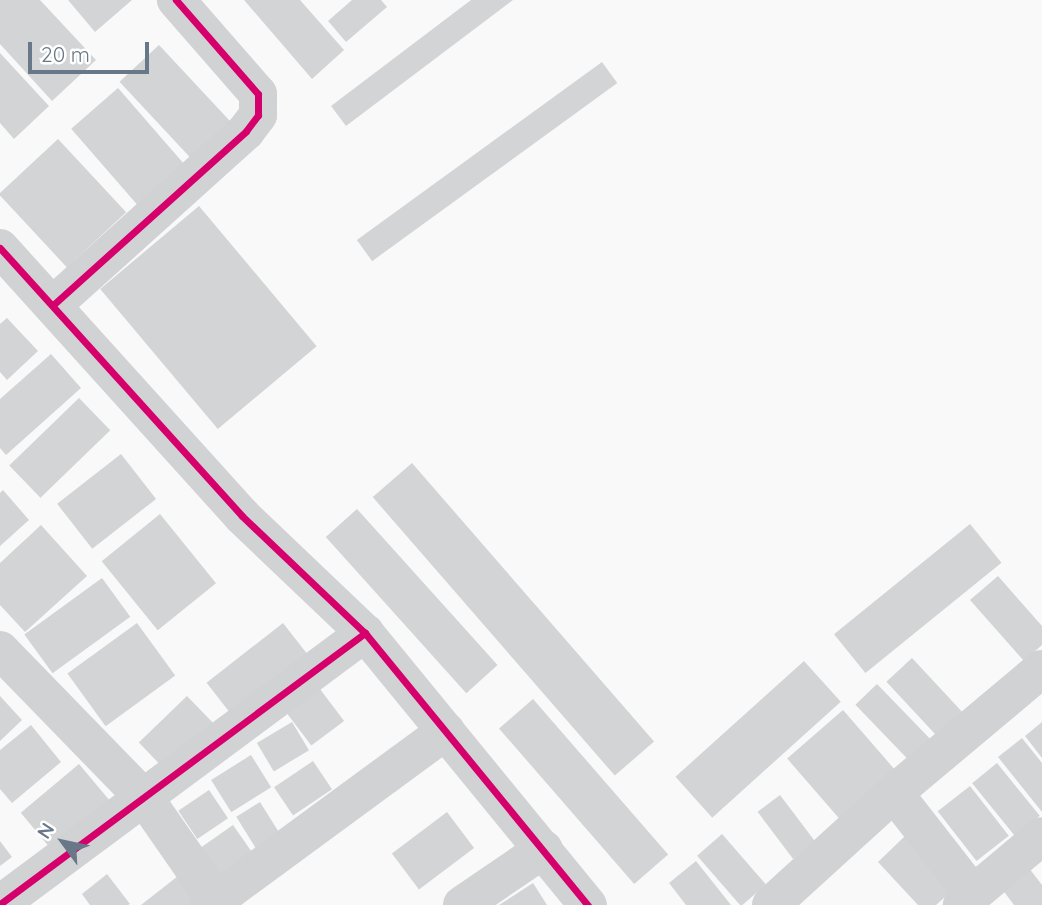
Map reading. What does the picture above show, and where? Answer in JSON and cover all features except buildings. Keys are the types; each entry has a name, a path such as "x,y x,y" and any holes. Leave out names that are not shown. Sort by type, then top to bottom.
{"street":[{"path":"53,305 247,131 258,115 258,94 176,0"},
{"path":"0,247 242,516 365,633 588,905"},
{"path":"0,904 146,800 365,633"},
{"path":"0,650 146,800 214,903 446,731"},
{"path":"771,905 894,793 1042,669"},
{"path":"894,793 968,900 1042,836"},
{"path":"462,905 544,849"}],"cycle path":[{"path":"53,305 246,131 258,115 258,94 176,0"},
{"path":"0,248 242,516 365,633 588,905"},
{"path":"0,904 365,633"}]}
